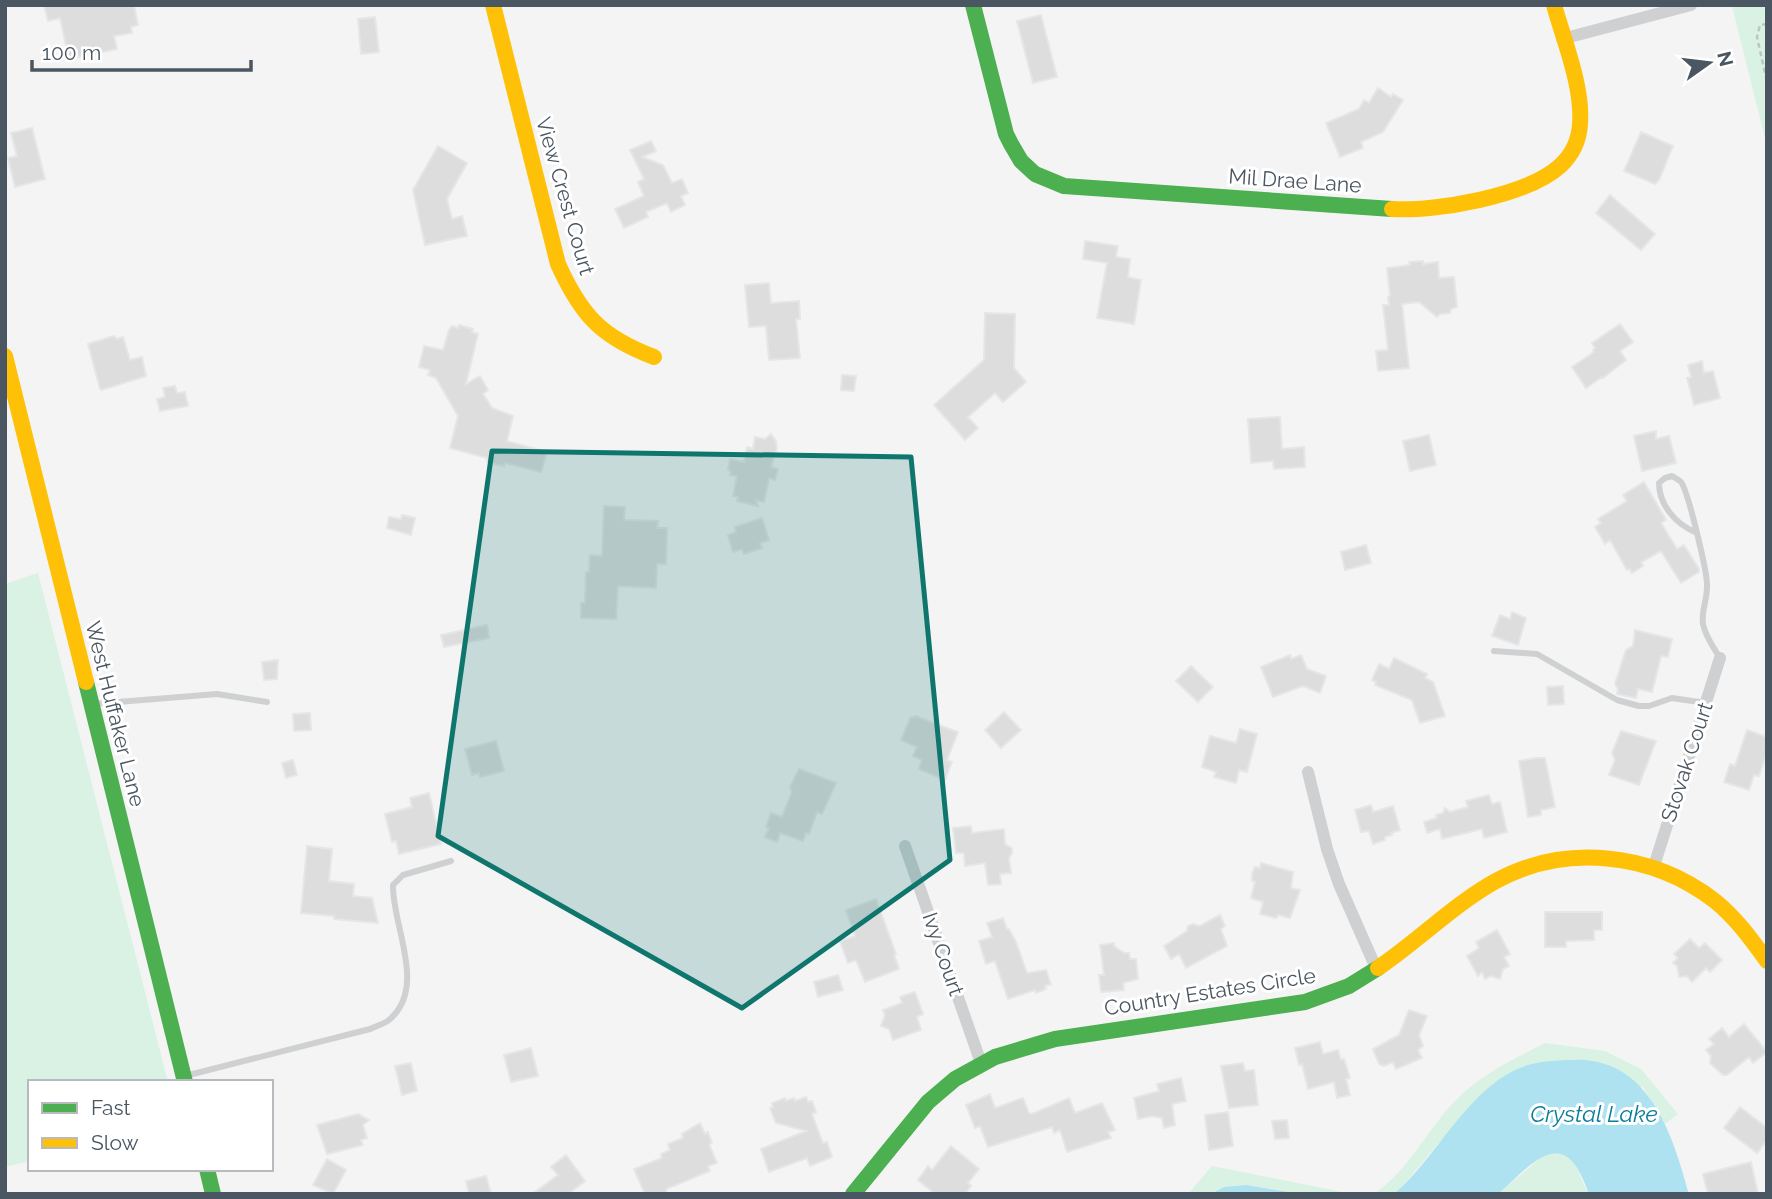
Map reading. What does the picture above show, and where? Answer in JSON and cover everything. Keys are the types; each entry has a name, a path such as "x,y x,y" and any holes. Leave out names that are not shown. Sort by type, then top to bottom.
{"street":[{"name":"View Crest Court","path":"493,5 558,264 568,287 581,310 596,327 614,341 654,357"},
{"name":"Mil Drae Lane","path":"973,5 1006,134 1014,153 1024,165 1047,182 1064,186 1437,209 1534,183 1550,175 1562,165 1578,138 1581,123 1579,105 1554,5"},
{"path":"1562,39 1691,5"},
{"name":"West Huffaker Lane","path":"5,356 184,1079"},
{"name":"Stovak Court","path":"1654,866 1720,658"},
{"path":"1308,772 1327,849 1339,884 1376,968"},
{"name":"Ivy Court","path":"905,846 981,1063"},
{"name":"Country Estates Circle","path":"853,1194 933,1099 953,1080 981,1063 1013,1048 1054,1038 1301,1003 1350,985 1471,897 1521,869 1546,861 1599,857 1654,866 1675,874 1724,907 1744,928 1767,961"},
{"path":"207,1171 213,1194"}],"lane":[{"path":"1695,532 1676,520 1665,505 1659,491 1659,483 1665,478 1672,476 1680,481 1685,491 1695,532 1707,585 1702,622 1704,631 1720,658"},
{"path":"1494,651 1537,654 1617,700 1639,706 1649,706 1672,698 1706,703"},
{"path":"91,705 217,694 268,702"},
{"path":"184,1079 370,1029 389,1020 404,1002 408,972 392,899 393,885 403,875 451,861"}],"path":[{"path":"1767,24 1759,24 1757,37 1767,82"}],"highlighted area":[{"path":"492,451 911,457 950,860 742,1008 438,836"}],"green space":[{"path":"1767,5 1767,146 1732,6"},
{"path":"38,573 167,1080 28,1080 28,1161 5,1167 5,584"},
{"path":"1545,1043 1605,1051 1641,1069 1678,1114 1665,1124 1643,1087 1509,1073 1464,1114 1398,1191 1394,1194 1374,1194 1408,1162 1445,1112 1465,1091 1497,1068"},
{"path":"1561,1153 1574,1161 1588,1194 1498,1194 1544,1155"},
{"path":"1212,1166 1352,1194 1301,1194 1246,1185 1224,1187 1211,1194 1188,1194"}],"water":[{"name":"Crystal Lake","path":"1589,1060 1613,1067 1631,1078 1646,1094 1669,1132 1689,1194 1588,1194 1580,1173 1571,1160 1561,1154 1550,1154 1528,1166 1498,1194 1394,1194 1426,1160 1457,1120 1491,1085 1511,1072 1532,1064"},
{"path":"1246,1185 1301,1194 1211,1194 1224,1187"}],"building":[{"path":"44,5 134,5 138,25 131,27 132,33 114,36 117,49 69,59 60,18 48,21"},
{"path":"1041,15 1057,77 1033,83 1017,21"},
{"path":"375,17 379,52 361,54 358,19"},
{"path":"1378,88 1391,97 1393,94 1403,100 1383,132 1361,142 1363,148 1340,157 1326,123 1359,109 1364,100 1369,103"},
{"path":"32,128 45,179 15,187 8,158 17,156 11,133"},
{"path":"1641,132 1673,146 1655,184 1624,171"},
{"path":"651,141 656,151 642,157 663,165 672,183 682,179 688,193 681,196 685,205 671,212 667,203 646,212 648,217 624,228 615,209 644,196 638,182 644,179 630,150"},
{"path":"438,146 467,163 447,199 452,219 462,216 467,236 425,245 413,190"},
{"path":"1610,195 1655,234 1641,250 1596,213"},
{"path":"1085,241 1118,246 1116,257 1130,259 1128,277 1141,280 1134,324 1097,318 1107,263 1083,259"},
{"path":"1423,261 1423,264 1438,262 1439,278 1454,277 1457,307 1451,309 1450,313 1437,317 1419,302 1402,304 1409,368 1378,371 1376,351 1388,350 1383,305 1389,305 1390,296 1387,268"},
{"path":"769,283 771,303 799,301 800,319 796,319 800,358 769,360 766,326 749,327 745,285"},
{"path":"985,313 1015,314 1014,368 1026,382 1003,402 995,393 968,417 978,428 965,440 934,405 984,360"},
{"path":"1620,324 1633,342 1620,351 1626,360 1586,388 1572,367 1594,352 1592,343"},
{"path":"459,325 473,329 472,332 478,334 466,384 480,376 488,390 483,394 492,408 513,416 507,441 547,452 541,472 505,463 504,466 487,462 487,458 450,448 458,416 436,378 428,375 430,370 419,367 424,346 443,350 449,330 452,326 458,328"},
{"path":"114,336 117,339 123,337 130,360 142,357 146,376 102,390 88,344"},
{"path":"1702,361 1704,373 1713,371 1720,398 1694,405 1687,378 1691,377 1688,365"},
{"path":"842,375 856,376 854,391 841,390"},
{"path":"175,386 177,393 185,392 188,406 160,411 157,399 165,397 163,388"},
{"path":"1280,417 1282,449 1304,447 1305,467 1274,469 1273,461 1251,463 1248,419"},
{"path":"1656,431 1656,439 1669,436 1676,463 1642,471 1634,436"},
{"path":"771,434 777,448 771,467 778,469 775,480 769,478 764,502 756,500 758,506 737,501 738,497 733,496 737,476 730,475 730,459 744,462 747,447 753,449 755,437 765,439"},
{"path":"1429,435 1436,465 1410,471 1403,441"},
{"path":"1644,482 1666,520 1661,523 1677,549 1684,545 1699,569 1699,572 1681,583 1661,551 1641,562 1643,566 1632,573 1630,569 1627,570 1610,540 1605,544 1595,527 1601,523 1598,519 1627,501 1623,495"},
{"path":"604,506 625,507 624,520 658,521 657,528 667,528 666,564 657,564 656,588 618,586 616,619 581,618 581,603 585,603 586,572 589,572 590,555 602,556"},
{"path":"402,515 415,518 411,535 387,528 389,517 401,519"},
{"path":"762,518 769,540 760,543 762,548 744,554 742,549 733,552 728,535 736,532 735,527"},
{"path":"1366,545 1371,563 1345,570 1341,552"},
{"path":"1512,612 1526,618 1518,645 1492,636 1500,615 1510,619"},
{"path":"487,625 489,638 444,647 441,635"},
{"path":"1635,630 1672,639 1668,657 1661,656 1652,692 1638,689 1636,698 1617,694 1615,684 1626,650 1633,646"},
{"path":"1290,655 1291,659 1301,655 1307,669 1326,676 1320,693 1303,686 1273,697 1261,667"},
{"path":"1394,658 1427,674 1425,678 1433,682 1445,716 1420,723 1412,700 1375,685 1376,682 1372,680 1379,664 1389,669"},
{"path":"278,660 277,679 264,680 262,662"},
{"path":"1191,666 1213,687 1198,702 1176,681"},
{"path":"1563,686 1564,704 1548,705 1547,687"},
{"path":"1004,712 1021,730 1001,748 985,730"},
{"path":"310,713 311,730 294,731 293,714"},
{"path":"915,716 958,732 947,760 952,762 945,780 919,769 922,760 913,756 917,747 901,740 911,717"},
{"path":"1240,729 1257,734 1247,772 1239,770 1236,783 1214,777 1216,772 1202,767 1210,736 1236,743"},
{"path":"1747,730 1767,737 1767,753 1759,776 1754,775 1749,790 1724,782 1730,764 1735,766"},
{"path":"1621,731 1656,741 1639,785 1609,775 1615,760 1612,753"},
{"path":"496,741 504,771 480,777 479,773 472,775 465,749"},
{"path":"1545,758 1555,807 1541,810 1541,815 1528,817 1519,761"},
{"path":"293,760 297,775 286,778 282,763"},
{"path":"799,769 836,783 822,814 817,812 809,834 806,833 803,841 780,833 777,842 765,837 769,828 766,827 771,813 782,817 792,792 790,787"},
{"path":"429,793 441,844 399,854 396,841 392,842 385,814 412,807 410,798"},
{"path":"1489,795 1492,804 1500,802 1507,832 1484,838 1482,829 1442,839 1440,829 1427,833 1424,822 1437,818 1436,815 1443,813 1445,808 1450,812 1468,807 1466,801"},
{"path":"1371,805 1373,812 1393,806 1400,830 1373,844 1369,831 1361,832 1355,810"},
{"path":"971,826 972,833 1004,829 1005,844 1012,848 1009,858 1011,873 1000,874 1001,884 988,885 985,863 965,866 964,853 956,853 953,828"},
{"path":"307,846 332,849 329,881 354,884 353,896 372,898 378,923 301,913"},
{"path":"1261,863 1293,872 1291,888 1300,890 1290,918 1260,914 1263,902 1251,898 1255,882 1252,881 1252,874 1255,867 1260,868"},
{"path":"876,899 899,969 865,982 856,960 848,963 840,941 855,936 846,910"},
{"path":"1545,912 1602,912 1602,930 1594,930 1594,940 1566,941 1566,947 1545,947"},
{"path":"1220,915 1225,926 1221,929 1227,946 1186,968 1179,954 1171,959 1164,946 1187,931 1188,926 1200,926"},
{"path":"1003,918 1016,942 1027,973 1046,970 1051,984 1045,986 1046,989 1008,999 995,961 986,964 979,941 992,937 987,923"},
{"path":"1497,930 1510,954 1504,957 1509,966 1503,969 1500,979 1491,976 1485,979 1482,972 1478,976 1467,956 1479,948 1476,942"},
{"path":"1690,939 1699,948 1705,943 1722,960 1710,972 1706,968 1692,982 1687,976 1679,977 1677,966 1673,963 1678,958 1674,954"},
{"path":"1114,943 1114,946 1124,953 1129,953 1130,959 1136,959 1138,979 1123,983 1124,990 1101,992 1099,975 1104,975 1100,945"},
{"path":"838,975 843,990 818,997 814,982"},
{"path":"915,992 923,1014 917,1017 921,1030 893,1040 889,1029 881,1026 885,1015 883,1010 902,1003 900,997"},
{"path":"1409,1010 1427,1016 1419,1035 1423,1046 1418,1050 1422,1058 1396,1069 1393,1062 1384,1066 1379,1064 1373,1049 1399,1035"},
{"path":"1744,1024 1767,1052 1753,1063 1749,1057 1727,1075 1723,1075 1710,1063 1711,1056 1706,1050 1714,1044 1709,1039 1722,1028 1729,1037"},
{"path":"1320,1042 1323,1054 1338,1050 1341,1060 1344,1059 1350,1078 1346,1079 1350,1095 1337,1098 1334,1082 1308,1089 1295,1048"},
{"path":"531,1048 538,1076 511,1082 504,1055"},
{"path":"411,1063 417,1091 402,1095 395,1066"},
{"path":"1243,1063 1245,1071 1254,1070 1258,1105 1229,1108 1221,1066"},
{"path":"1181,1078 1186,1101 1172,1104 1175,1125 1164,1128 1162,1118 1152,1116 1138,1119 1134,1098 1159,1091 1157,1084"},
{"path":"990,1094 995,1108 1023,1098 1029,1113 1032,1114 1069,1098 1075,1113 1102,1103 1115,1130 1108,1132 1111,1138 1067,1152 1060,1130 1054,1133 1052,1127 988,1147 980,1126 975,1128 966,1105"},
{"path":"806,1097 808,1102 812,1101 816,1112 812,1114 823,1143 827,1142 832,1157 810,1166 807,1158 769,1172 761,1149 806,1131 776,1123 770,1108 773,1107 772,1103 785,1098 786,1101 794,1098 795,1101"},
{"path":"1740,1107 1767,1128 1767,1140 1757,1153 1724,1128"},
{"path":"1228,1112 1233,1146 1209,1150 1205,1115"},
{"path":"358,1114 369,1120 363,1125 367,1138 361,1140 363,1145 327,1154 317,1125"},
{"path":"1287,1120 1289,1138 1275,1139 1272,1121"},
{"path":"700,1123 705,1134 708,1132 712,1143 709,1144 717,1163 708,1166 710,1171 666,1189 667,1194 645,1194 634,1169 662,1158 661,1154 670,1150 668,1144 683,1138 682,1134"},
{"path":"951,1146 979,1169 968,1183 971,1186 965,1194 935,1194 918,1180 928,1166 932,1170"},
{"path":"566,1155 585,1181 568,1194 532,1194 558,1175 551,1167"},
{"path":"327,1159 346,1170 333,1194 313,1185"},
{"path":"1751,1162 1758,1194 1708,1194 1703,1174"},
{"path":"486,1176 491,1194 469,1194 466,1181"}],"traffic: fast":[{"path":"973,5 1006,134 1021,161 1035,174 1064,186 1392,209"},
{"path":"86,682 185,1080"},
{"path":"853,1194 928,1102 955,1079 995,1057 1055,1039 1305,1002 1349,986 1378,968"},
{"path":"207,1171 213,1194"}],"traffic: slow":[{"path":"493,5 558,264 575,297 595,322 620,341 654,357"},
{"path":"1392,209 1455,205 1504,194 1545,177 1568,157 1578,136 1579,95 1554,5"},
{"path":"5,356 86,682"},
{"path":"1378,968 1494,882 1521,870 1578,858 1607,858 1636,863 1664,872 1690,885 1730,914 1767,961"}]}
